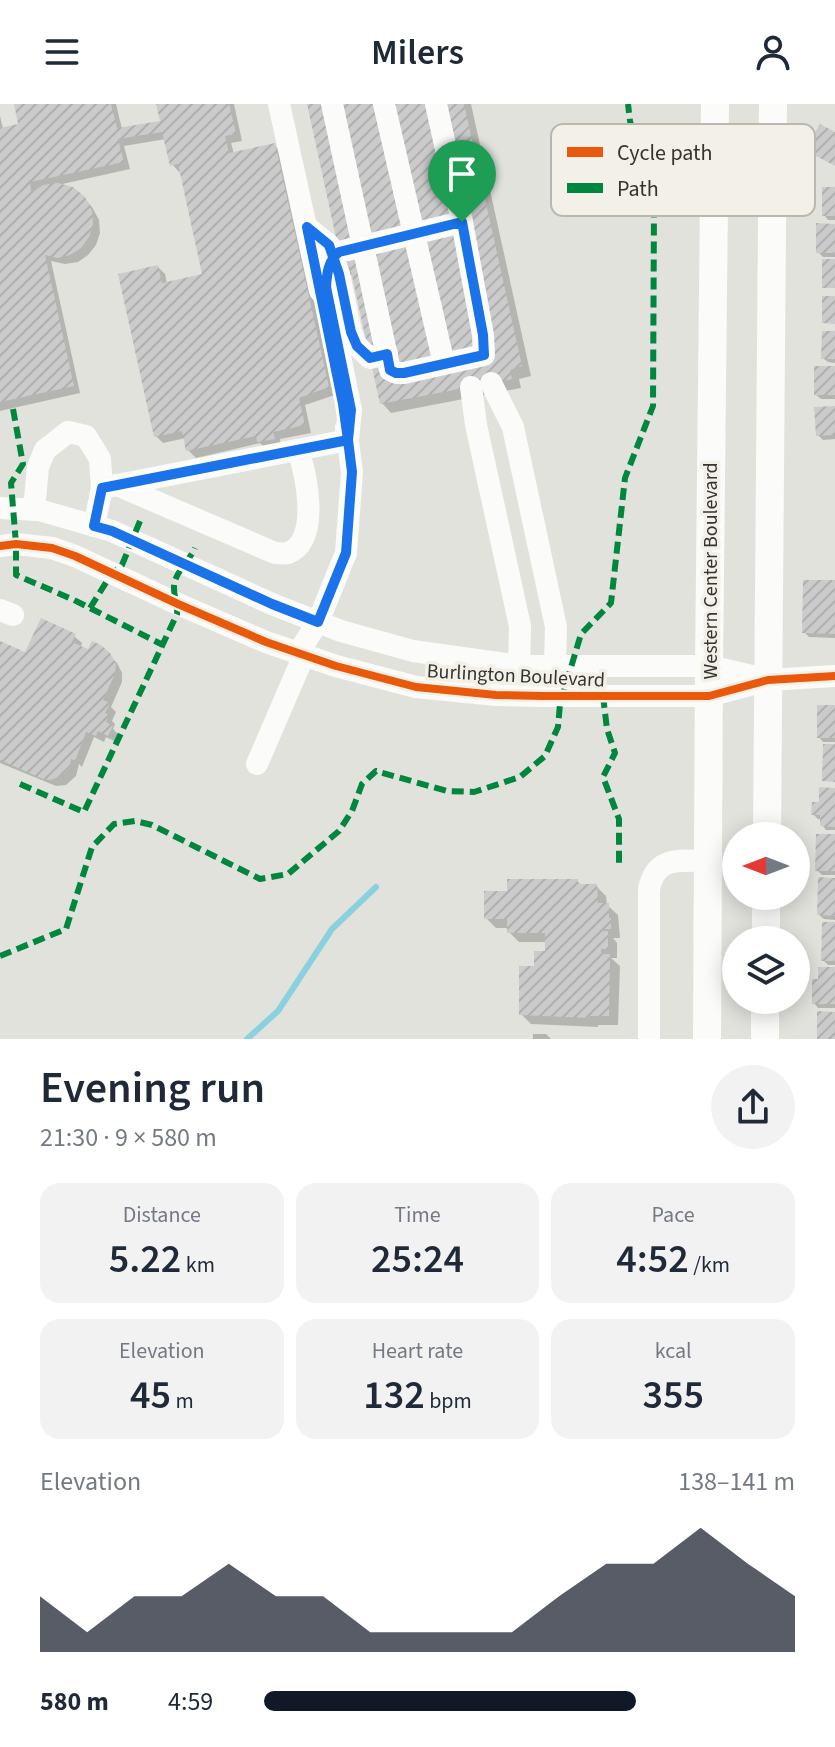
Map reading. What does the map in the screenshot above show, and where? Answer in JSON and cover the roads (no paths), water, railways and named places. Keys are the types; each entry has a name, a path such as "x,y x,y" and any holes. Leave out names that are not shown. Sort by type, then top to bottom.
{"main road":[{"name":"Western Center Boulevard","path":"715,104 715,124"},
{"path":"773,104 773,124"},
{"name":"Western Center Boulevard","path":"707,1039 714,216"},
{"path":"767,822 772,216"},
{"path":"765,1014 765,1039"}],"street":[{"path":"257,764 346,553 352,472 343,404 279,104"},
{"path":"332,104 390,370 396,373 484,355 462,222 436,104"},
{"path":"384,104 444,364"},
{"path":"348,440 351,410 326,287 332,258 339,252 462,222"},
{"path":"307,227 329,245 357,346 370,358 387,354"},
{"path":"481,385 513,427 556,627 555,666 543,696 519,666 520,626 476,425 481,385"},
{"path":"34,510 38,467 45,450 68,432 86,436 100,459 109,486 94,526"},
{"path":"109,486 348,440"},
{"path":"109,486 275,553 289,553 305,533 309,512 308,486 298,450"},
{"name":"Burlington Boulevard","path":"0,508 34,510 112,531 272,604 341,631 413,651 519,666 709,666 768,680"},
{"path":"52,548 58,515"},
{"name":"Burlington Boulevard","path":"0,546 16,544 52,548 207,617 301,654 416,687 496,695 709,696 768,680"},
{"path":"768,680 835,676"},
{"path":"649,1039 649,889 652,876 658,868 674,861 708,861"}],"waterway":[{"path":"247,1039 278,1011 332,929 376,887"}]}
